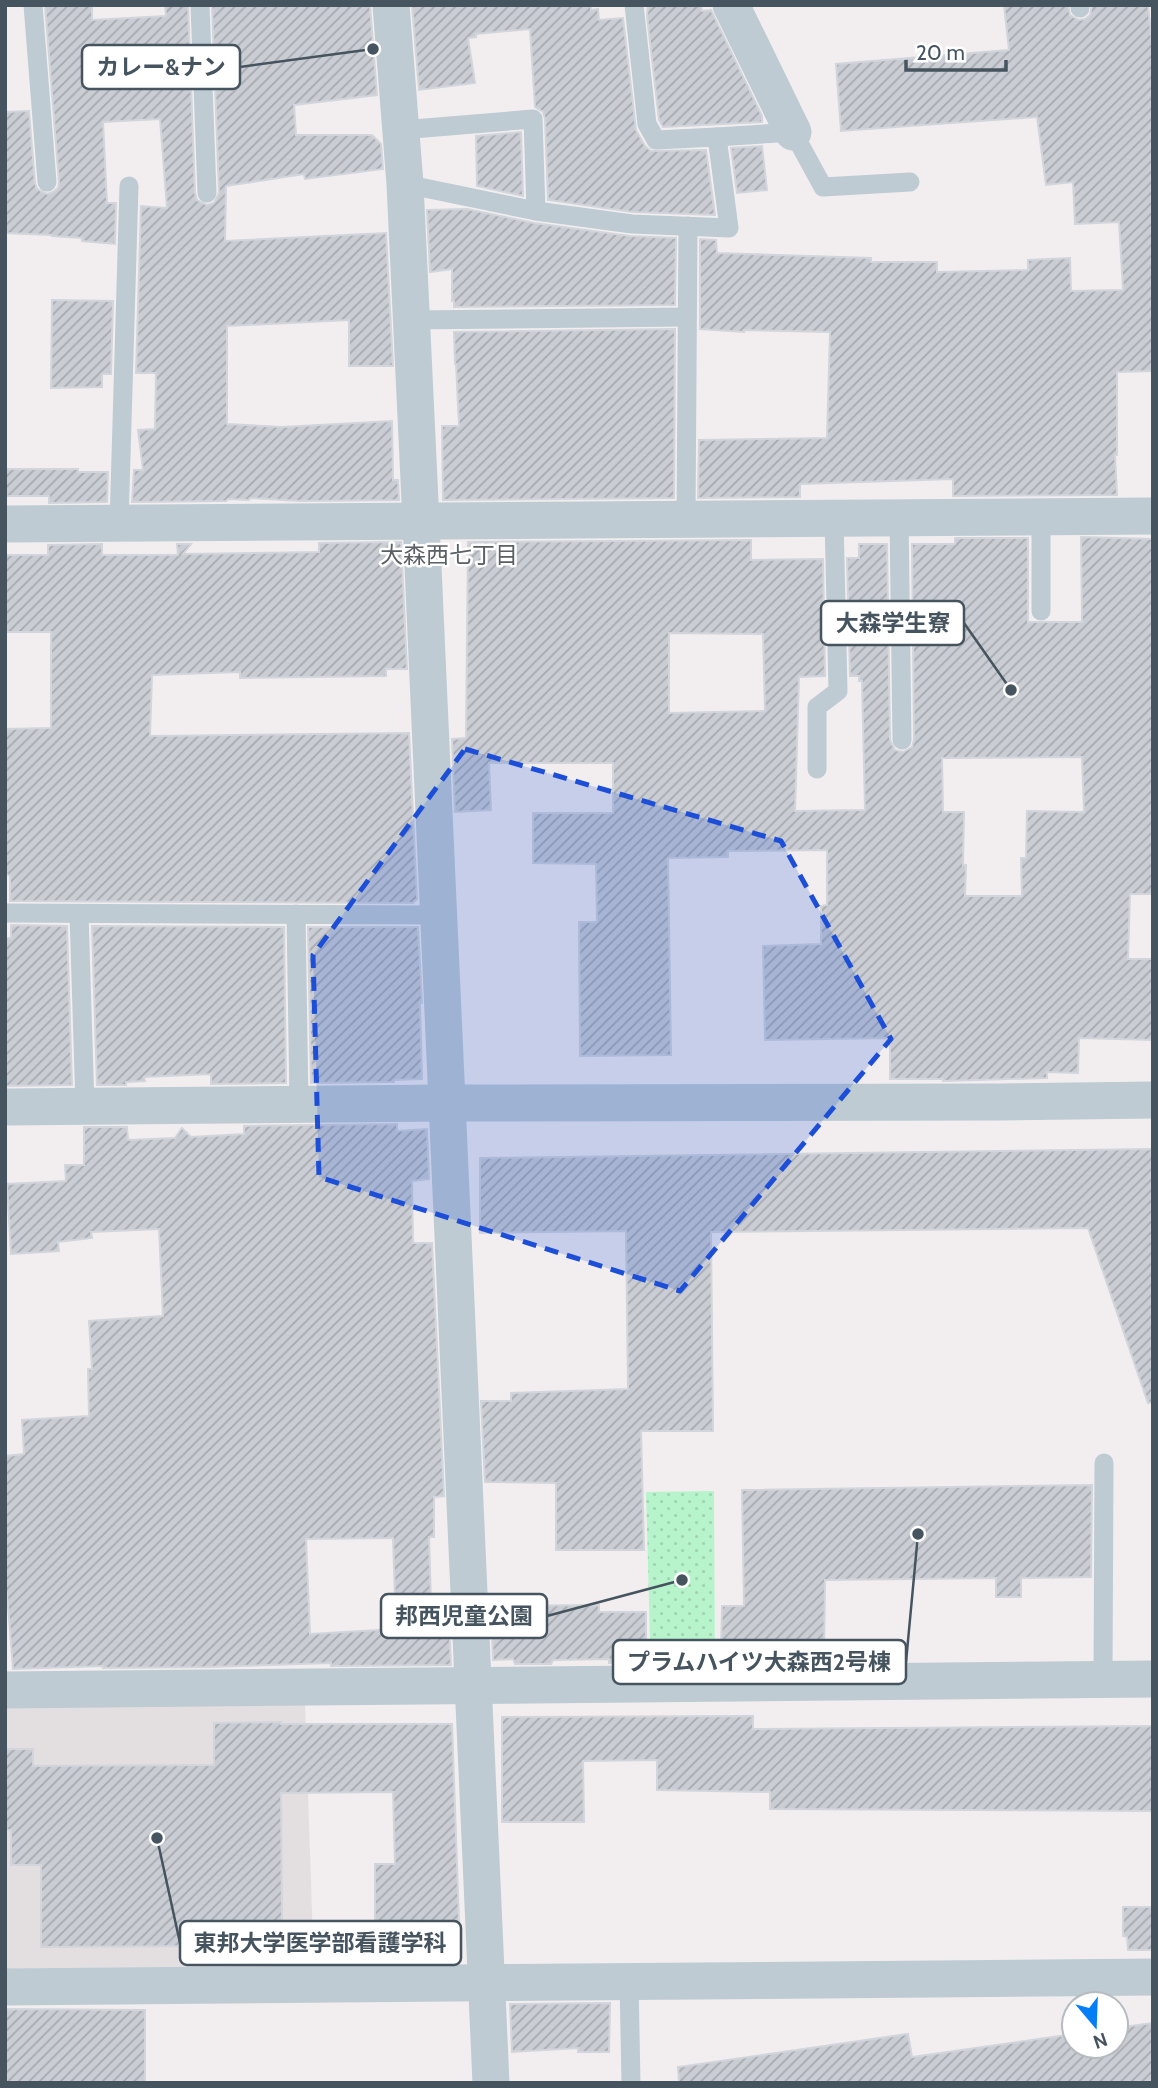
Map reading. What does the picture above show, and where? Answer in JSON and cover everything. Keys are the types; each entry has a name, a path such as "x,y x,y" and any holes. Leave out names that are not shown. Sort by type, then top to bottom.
{"street":[{"path":"391,5 405,184 411,320 407,388 421,522 491,2083"},
{"path":"731,5 793,132"},
{"path":"5,524 1153,516"},
{"path":"5,1107 1153,1100"},
{"path":"5,1690 1153,1679"},
{"path":"5,1987 1153,1977"}],"lane":[{"path":"33,5 47,182"},
{"path":"200,5 207,193"},
{"path":"634,5 647,124 656,139 793,132 823,187 910,182"},
{"path":"401,130 533,119 536,211"},
{"path":"405,184 536,211 632,224 729,228 717,137"},
{"path":"119,523 129,186"},
{"path":"686,519 688,226"},
{"path":"411,320 687,317"},
{"path":"899,517 902,740"},
{"path":"1041,517 1041,611"},
{"path":"817,769 817,707 838,691 834,518"},
{"path":"5,914 438,915"},
{"path":"79,914 85,1106"},
{"path":"296,914 299,1104"},
{"path":"1103,1680 1104,1463"},
{"path":"629,1982 631,2083"}],"highlighted area":[{"path":"465,749 781,841 891,1039 680,1291 319,1177 313,955"}],"shaded area":[{"path":"305,1704 314,1971 5,1972 5,1705"}],"green space":[{"path":"714,1491 715,1673 651,1674 646,1492"}],"building":[{"path":"45,5 92,5 92,20 166,16 165,5 188,5 195,193 197,200 207,205 214,203 219,193 212,5 370,5 377,95 294,105 296,135 372,135 381,144 383,169 305,179 304,174 226,186 225,241 386,233 393,366 349,366 349,320 227,326 227,424 282,427 392,421 393,480 398,480 399,500 300,501 250,498 226,501 132,502 134,470 143,470 138,430 155,429 156,373 136,373 141,206 167,208 160,119 103,122 107,203 116,203 115,244 52,235 5,233 5,112 29,111 37,189 47,194 58,188"},
{"path":"412,5 591,5 591,10 598,9 599,20 623,18 636,130 651,151 706,150 715,215 633,212 548,200 545,119 543,112 535,107 530,29 476,34 476,37 468,38 475,83 419,90"},
{"path":"648,5 701,5 702,11 711,10 762,116 762,122 663,127 659,120"},
{"path":"1004,5 1068,5 1070,15 1079,20 1090,15 1092,5 1148,5 1153,51 1153,371 1117,372 1117,495 953,496 953,479 800,484 800,497 698,498 699,440 827,438 830,332 700,329 700,239 716,240 717,253 871,258 871,262 937,262 937,272 1028,270 1028,260 1070,258 1071,291 1123,290 1119,222 1075,224 1073,182 1046,185 1037,117 841,131 836,64 1009,50"},
{"path":"521,132 523,196 477,186 476,136"},
{"path":"762,146 767,190 737,193 731,148"},
{"path":"467,209 534,223 630,236 676,238 675,305 454,307 452,269 430,272 427,210"},
{"path":"52,300 113,301 111,374 102,374 102,387 51,388"},
{"path":"675,329 674,498 443,500 442,426 459,426 454,332"},
{"path":"5,469 78,469 78,472 108,472 107,502 49,503 49,496 5,496"},
{"path":"1081,537 1153,539 1153,894 1130,894 1128,959 1153,959 1153,1040 1079,1038 1078,1073 1047,1072 1047,1078 943,1081 890,1079 890,1038 765,1040 763,946 821,944 821,906 827,905 827,850 728,851 728,857 668,858 671,1055 580,1056 579,922 597,922 596,864 533,863 533,813 613,813 613,763 489,763 491,810 455,812 452,739 466,738 468,542 751,540 751,560 823,559 825,676 799,677 795,811 865,810 862,681 859,681 859,676 850,676 847,558 859,558 859,544 887,544 890,740 895,750 903,752 912,747 914,740 912,544 955,544 955,538 1028,538 1028,622 1082,622","holes":["669,633 763,634 765,711 669,713","1082,757 1084,812 1027,811 1026,858 1021,858 1022,896 965,896 964,812 943,812 942,758"]},
{"path":"401,542 407,669 386,669 386,676 240,678 240,672 152,675 150,736 409,733 417,899 413,903 10,901 10,876 5,873 5,729 51,728 51,632 5,632 5,555 48,555 48,545 102,544 102,555 178,555 177,544 191,544 183,554 319,552 319,543"},
{"path":"11,925 67,926 72,1085 5,1086 5,938 11,938"},
{"path":"92,926 284,927 286,1083 211,1084 211,1074 144,1077 145,1081 126,1082 126,1085 97,1085"},
{"path":"308,927 418,927 422,1079 311,1083"},
{"path":"397,1124 397,1131 427,1129 429,1179 412,1181 413,1243 432,1243 444,1496 434,1497 434,1537 429,1537 431,1602 448,1602 451,1665 331,1666 331,1663 13,1669 5,1593 5,1456 24,1454 22,1420 89,1416 88,1369 92,1369 89,1321 163,1316 159,1229 91,1232 92,1238 58,1242 59,1251 11,1254 7,1184 66,1181 65,1165 84,1165 84,1127 127,1127 128,1140 175,1138 182,1128 191,1137 244,1134 244,1126","holes":["393,1538 396,1629 310,1634 306,1539"]},
{"path":"1153,1149 1153,1402 1148,1403 1088,1228 711,1232 713,1431 641,1431 644,1550 556,1550 556,1483 485,1482 481,1401 511,1401 511,1393 628,1389 626,1231 480,1233 480,1158"},
{"path":"1092,1485 1091,1577 1021,1578 1021,1597 996,1597 996,1578 825,1580 824,1655 721,1654 722,1606 744,1606 742,1490"},
{"path":"599,1605 599,1612 646,1612 646,1663 609,1663 609,1659 515,1664 513,1659 493,1660 491,1606"},
{"path":"753,1716 753,1729 1153,1726 1153,1811 770,1809 770,1792 657,1790 657,1760 583,1761 584,1822 502,1822 502,1717"},
{"path":"214,1723 452,1724 460,1949 350,1951 350,1963 203,1964 202,1946 41,1947 41,1865 11,1865 11,1830 5,1830 5,1749 33,1749 33,1766 214,1765","holes":["393,1792 395,1864 375,1864 375,1924 314,1926 313,1921 282,1921 281,1793"]},
{"path":"1123,1907 1153,1907 1153,1950 1128,1950 1127,1937 1123,1936"},
{"path":"610,2003 609,2052 578,2052 578,2048 512,2052 510,2004"},
{"path":"5,2009 145,2010 145,2083 5,2083"},
{"path":"1153,2023 1153,2083 679,2083 678,2067 908,2034 912,2057 1060,2036 1060,2060 1130,2060 1130,2026"}],"place":[{"name":"カレー&ナン","path":"373,49"},
{"name":"大森学生寮","path":"1011,690"},
{"name":"プラムハイツ大森西2号棟","path":"918,1534"},
{"name":"邦西児童公園","path":"682,1580"},
{"name":"東邦大学医学部看護学科","path":"157,1838"}],"district":[{"name":"大森西七丁目","path":"449,555"}]}
